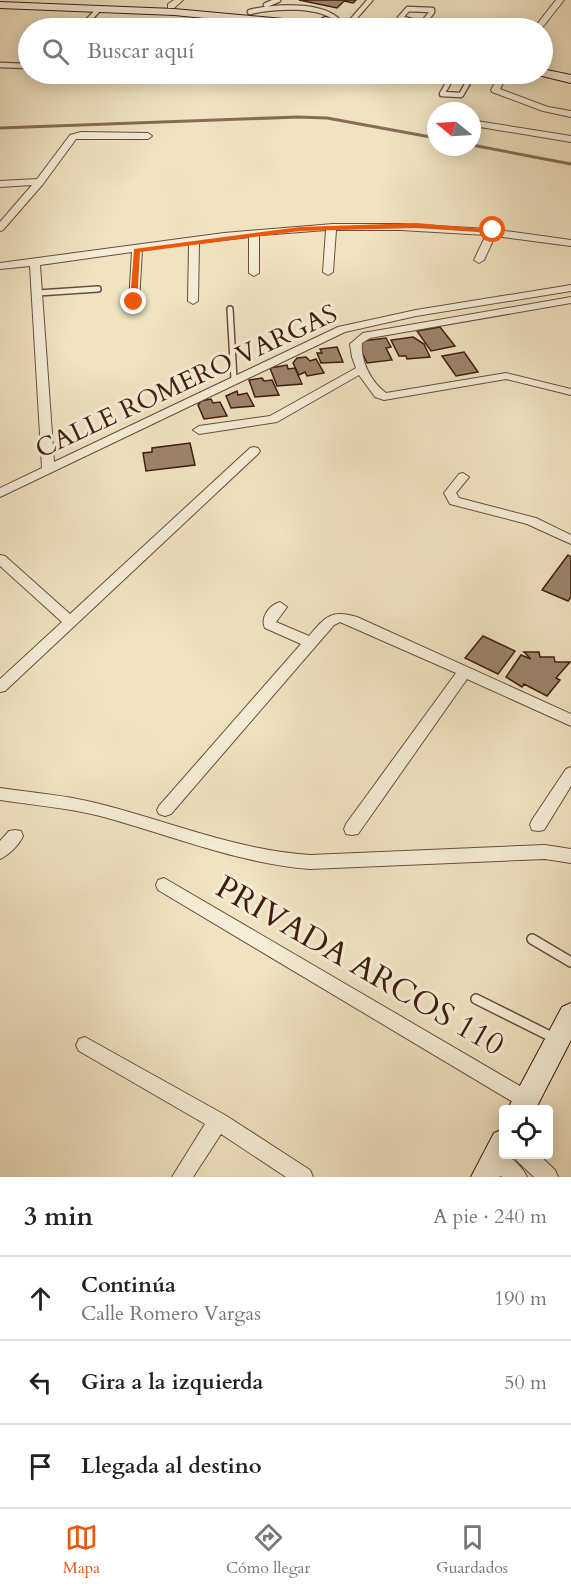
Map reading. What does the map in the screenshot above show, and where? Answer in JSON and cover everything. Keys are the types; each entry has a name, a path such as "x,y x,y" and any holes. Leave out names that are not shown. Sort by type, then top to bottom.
{"main road":[{"path":"47,0 175,3 256,10 296,18"},
{"path":"0,5 99,9 197,18"},
{"path":"553,66 571,70"},
{"path":"553,74 571,78"},
{"path":"523,1104 571,1015"}],"street":[{"path":"546,18 559,2 571,5"},
{"path":"498,84 495,90 571,139"},
{"path":"481,124 540,121 571,114"},
{"path":"0,228 40,182 73,137 81,135 148,136"},
{"path":"0,184 40,182"},
{"path":"0,266 254,233 331,228 416,226 493,230 571,243"},
{"path":"328,272 331,228"},
{"path":"479,260 493,230"},
{"path":"254,233 254,273"},
{"path":"193,301 194,242"},
{"path":"134,302 137,250"},
{"path":"35,263 48,469"},
{"name":"CALLE ROMERO VARGAS","path":"0,494 48,469 349,327 416,313 571,288"},
{"path":"571,300 367,335 356,343 355,348 362,369 376,393 384,397 506,376 571,392"},
{"path":"199,430 273,419 362,369"},
{"path":"0,687 254,451"},
{"path":"463,477 450,493 454,501 531,520 571,540"},
{"path":"0,559 71,622"},
{"path":"280,607 269,620 270,625 311,643"},
{"path":"165,810 329,622 339,617 352,620 571,720"},
{"path":"352,829 465,672"},
{"path":"538,825 571,774"},
{"path":"0,794 89,807 227,850 276,861 310,862 545,852 571,856"},
{"path":"0,852 15,836"},
{"name":"PRIVADA ARCOS 110","path":"164,885 523,1104"},
{"path":"85,1045 218,1121 303,1177"},
{"path":"182,1177 218,1121"},
{"path":"495,1159 516,1177"},
{"path":"528,1159 548,1177"}],"lane":[{"path":"256,10 278,0"},
{"path":"347,18 370,0"},
{"path":"400,18 410,7 432,10 426,18"},
{"path":"90,18 99,9"},
{"path":"0,65 18,66"},
{"path":"448,84 442,94 455,97 461,95 468,84"},
{"path":"38,293 98,289"},
{"path":"230,309 234,380"},
{"path":"532,939 571,962"},
{"path":"476,999 558,1040"}],"building":[{"path":"299,0 356,0 353,3 344,1 337,8"},
{"path":"440,327 455,346 431,351 417,331"},
{"path":"413,337 424,344 430,357 407,359 406,356 399,356 391,340"},
{"path":"386,338 391,347 386,348 392,360 367,363 358,344 362,341"},
{"path":"337,347 343,362 321,363 317,353 322,353 320,349"},
{"path":"464,352 478,372 456,376 442,356"},
{"path":"306,357 310,361 316,359 324,373 307,376 305,372 299,375 293,363 297,358"},
{"path":"287,365 288,369 295,368 302,384 277,386 270,368"},
{"path":"262,378 264,381 272,380 279,395 255,397 249,380"},
{"path":"237,391 238,395 247,393 254,406 231,408 226,396"},
{"path":"211,399 213,403 220,402 227,416 204,419 198,405 201,401"},
{"path":"190,443 195,465 146,471 143,453 152,452 152,448"},
{"path":"568,555 571,557 571,597 568,601 542,590"},
{"path":"483,636 515,651 498,674 465,658"},
{"path":"524,652 539,652 540,657 554,657 555,662 570,662 556,678 560,680 547,696 524,684 522,687 506,677 521,655 531,659"}],"waterway":[{"path":"0,128 298,117 327,118 427,136"},
{"path":"481,147 571,164"}],"route":[{"path":"134,302 137,250 254,233 300,229 416,226 493,230"}]}
